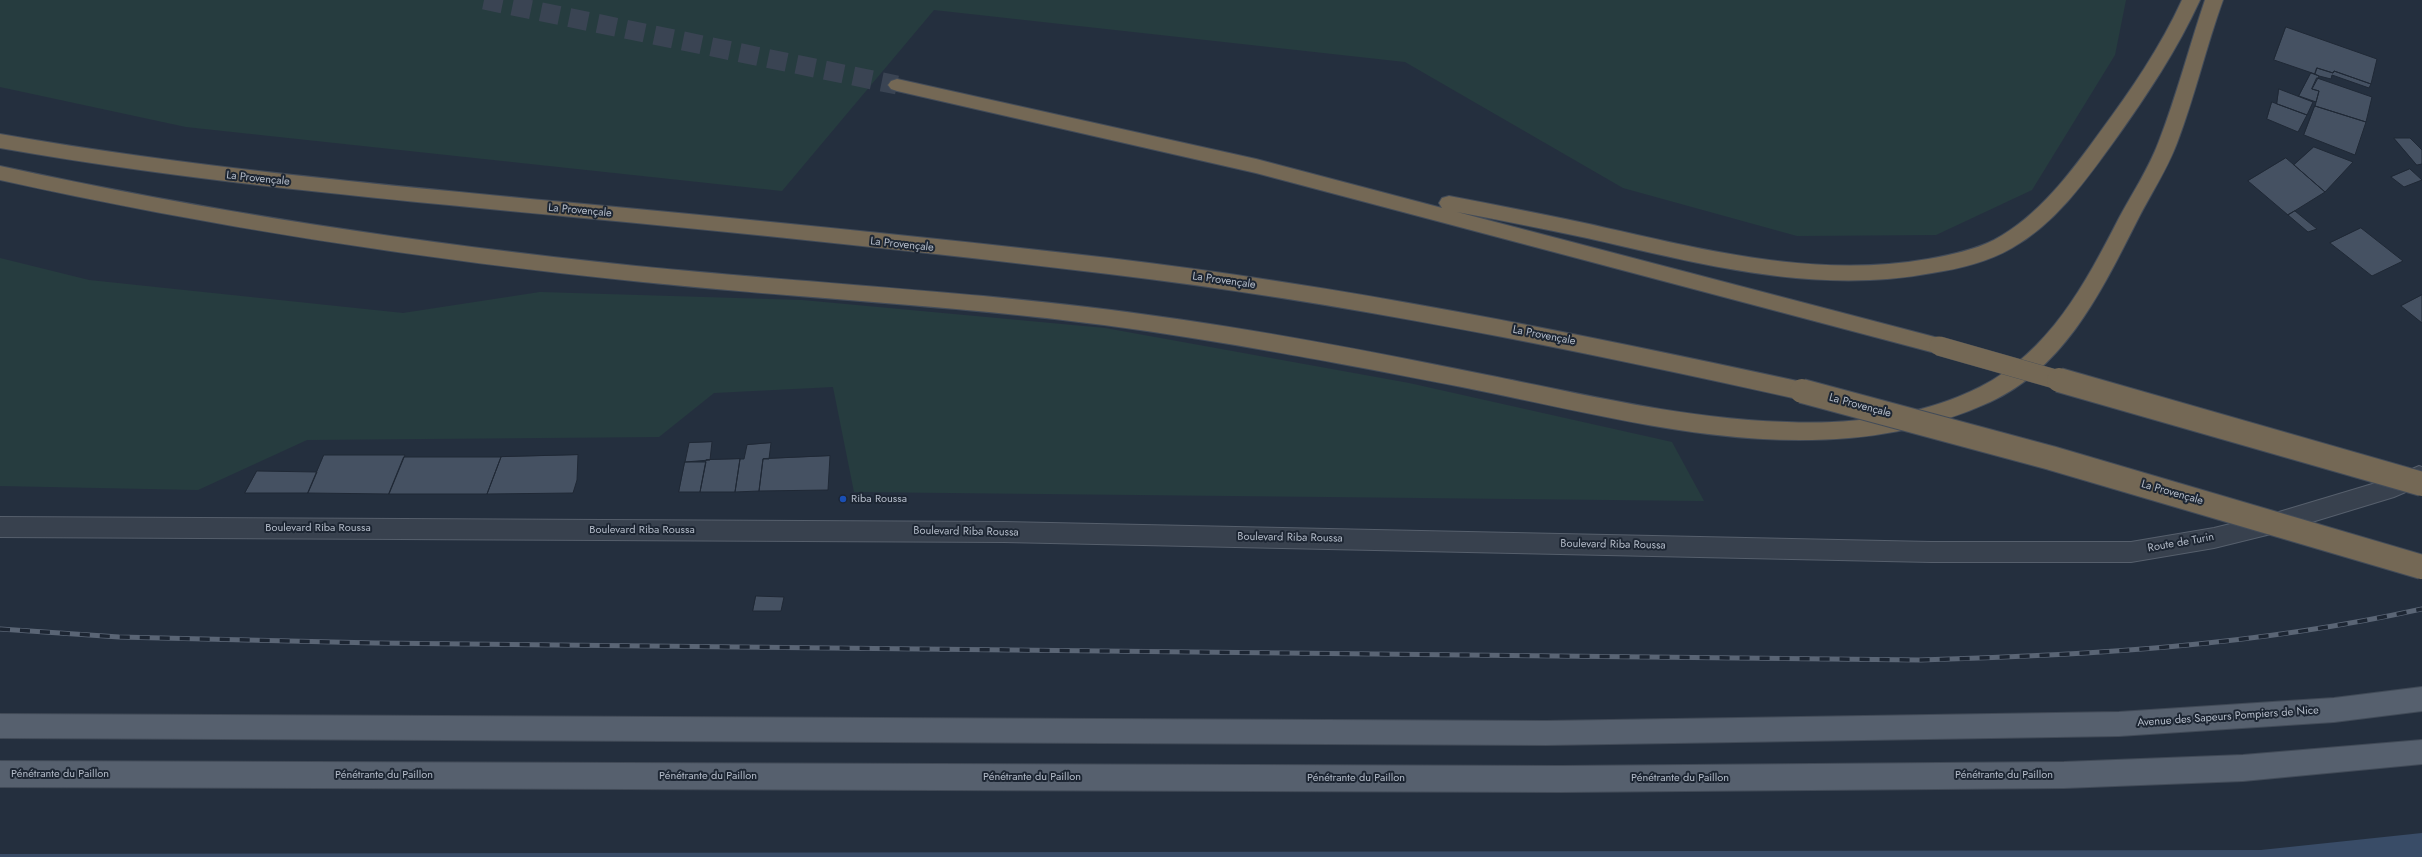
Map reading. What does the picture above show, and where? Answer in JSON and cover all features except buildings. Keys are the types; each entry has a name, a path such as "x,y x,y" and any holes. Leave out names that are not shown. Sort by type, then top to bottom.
{"highway":[{"path":"897,85 1256,166 1770,268 1835,275 1888,273 1929,267 1975,256 2007,242 2033,225 2092,157 2127,110 2169,47 2191,0"},
{"path":"0,173 248,222 496,257 640,274 945,299 1097,316 1202,330 1636,414 1729,427 1819,432 1881,427 1942,411 1986,395 2041,356 2086,302 2166,146 2214,0"},
{"name":"La Provençale","path":"0,141 174,170 366,192 629,215 1143,270 1256,285 1382,305 1615,350 1802,391 2051,458 2422,567"},
{"path":"1256,166 1939,346 2422,484"}],"main road":[{"name":"Avenue des Sapeurs Pompiers de Nice","path":"0,726 1546,733 2033,727 2119,724 2334,710 2422,699"},
{"name":"Pénétrante du Paillon","path":"0,774 1545,779 2064,775 2147,773 2379,758 2422,752"}],"street":[{"name":"Route de Turin","path":"1931,552 2131,552 2214,538 2279,522 2394,488 2422,475"},
{"name":"Boulevard Riba Roussa","path":"0,527 1012,532 1931,552"}],"green space":[{"path":"0,0 2126,0 2115,55 2032,190 1936,235 1797,236 1623,188 1405,62 934,10 782,191 186,127 0,87"},
{"path":"0,258 89,280 403,313 540,292 802,300 1105,328 1409,383 1672,442 1704,501 854,492 833,387 714,393 659,437 307,440 198,490 0,486"}],"water":[{"path":"2422,833 2422,857 0,857 0,854 2261,850"}],"tunnel":[{"path":"484,0 897,85"}],"railway":[{"path":"0,629 119,637 375,643 1920,660 2110,651 2234,640 2359,622 2422,609"}],"place":[{"name":"Riba Roussa","path":"843,499"}]}
